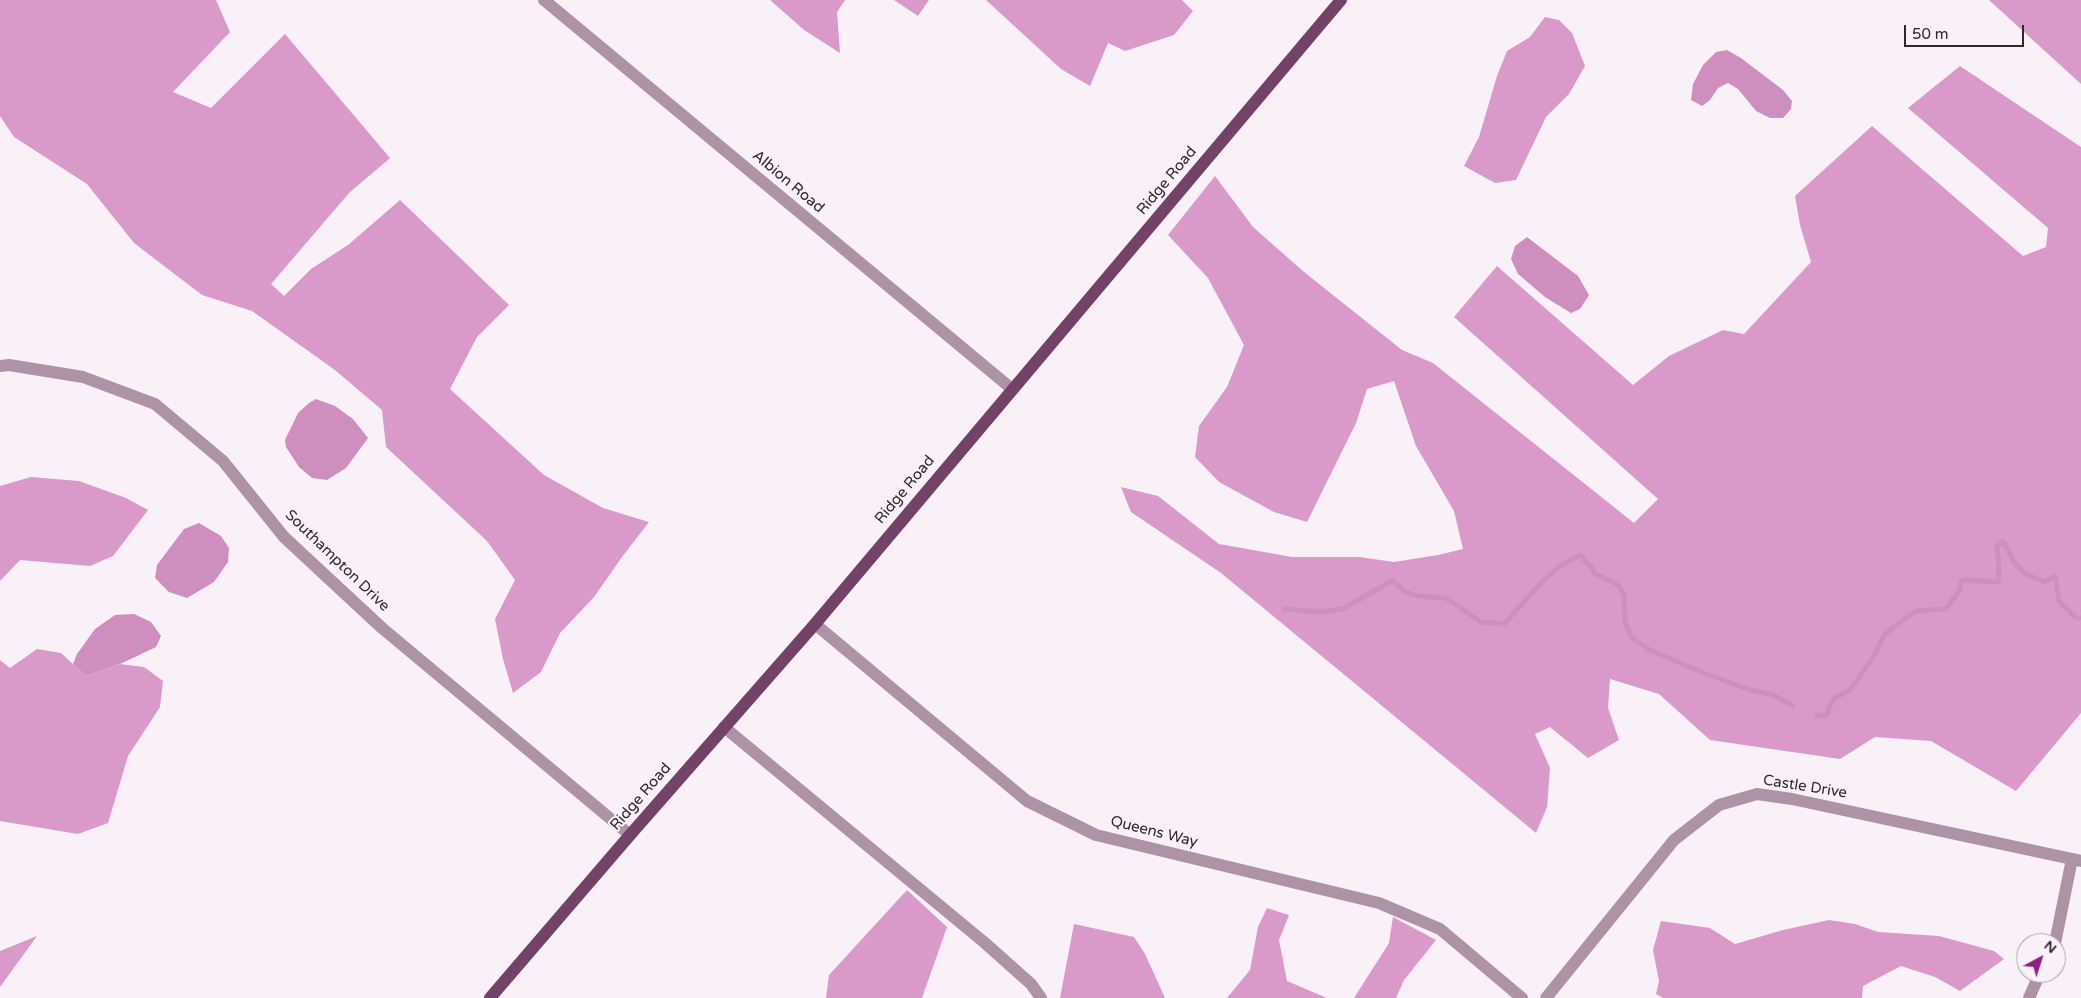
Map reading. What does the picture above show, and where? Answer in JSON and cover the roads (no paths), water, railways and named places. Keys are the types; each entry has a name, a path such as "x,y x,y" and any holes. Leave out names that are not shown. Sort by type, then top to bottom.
{"main road":[{"name":"Ridge Road","path":"490,998 815,624 1341,0"}],"street":[{"name":"Albion Road","path":"544,0 1012,389"},
{"name":"Southampton Drive","path":"0,366 9,365 83,377 154,404 223,461 284,537 382,628 630,835"},
{"name":"Queens Way","path":"815,624 1027,801 1096,835 1379,903 1440,929 1522,998"},
{"path":"724,727 985,944 1031,984 1041,998"},
{"name":"Castle Drive","path":"1546,998 1674,840 1719,805 1757,794 1802,801 2076,860"},
{"path":"2058,933 2076,860"},
{"path":"2029,998 2036,983"}],"waterway":[{"path":"1817,715 1826,716 1833,699 1850,690 1874,656 1884,635 1899,623 1916,611 1946,609 1959,591 1962,580 1998,582 1997,546 2003,541 2014,562 2025,574 2045,582 2055,576 2059,601 2076,618 2081,618"},
{"path":"1285,609 1322,612 1343,609 1393,580 1404,591 1417,596 1446,598 1481,622 1504,624 1540,584 1560,566 1580,555 1595,574 1617,584 1624,595 1625,621 1631,637 1650,650 1701,672 1750,690 1773,695 1793,706"}]}
